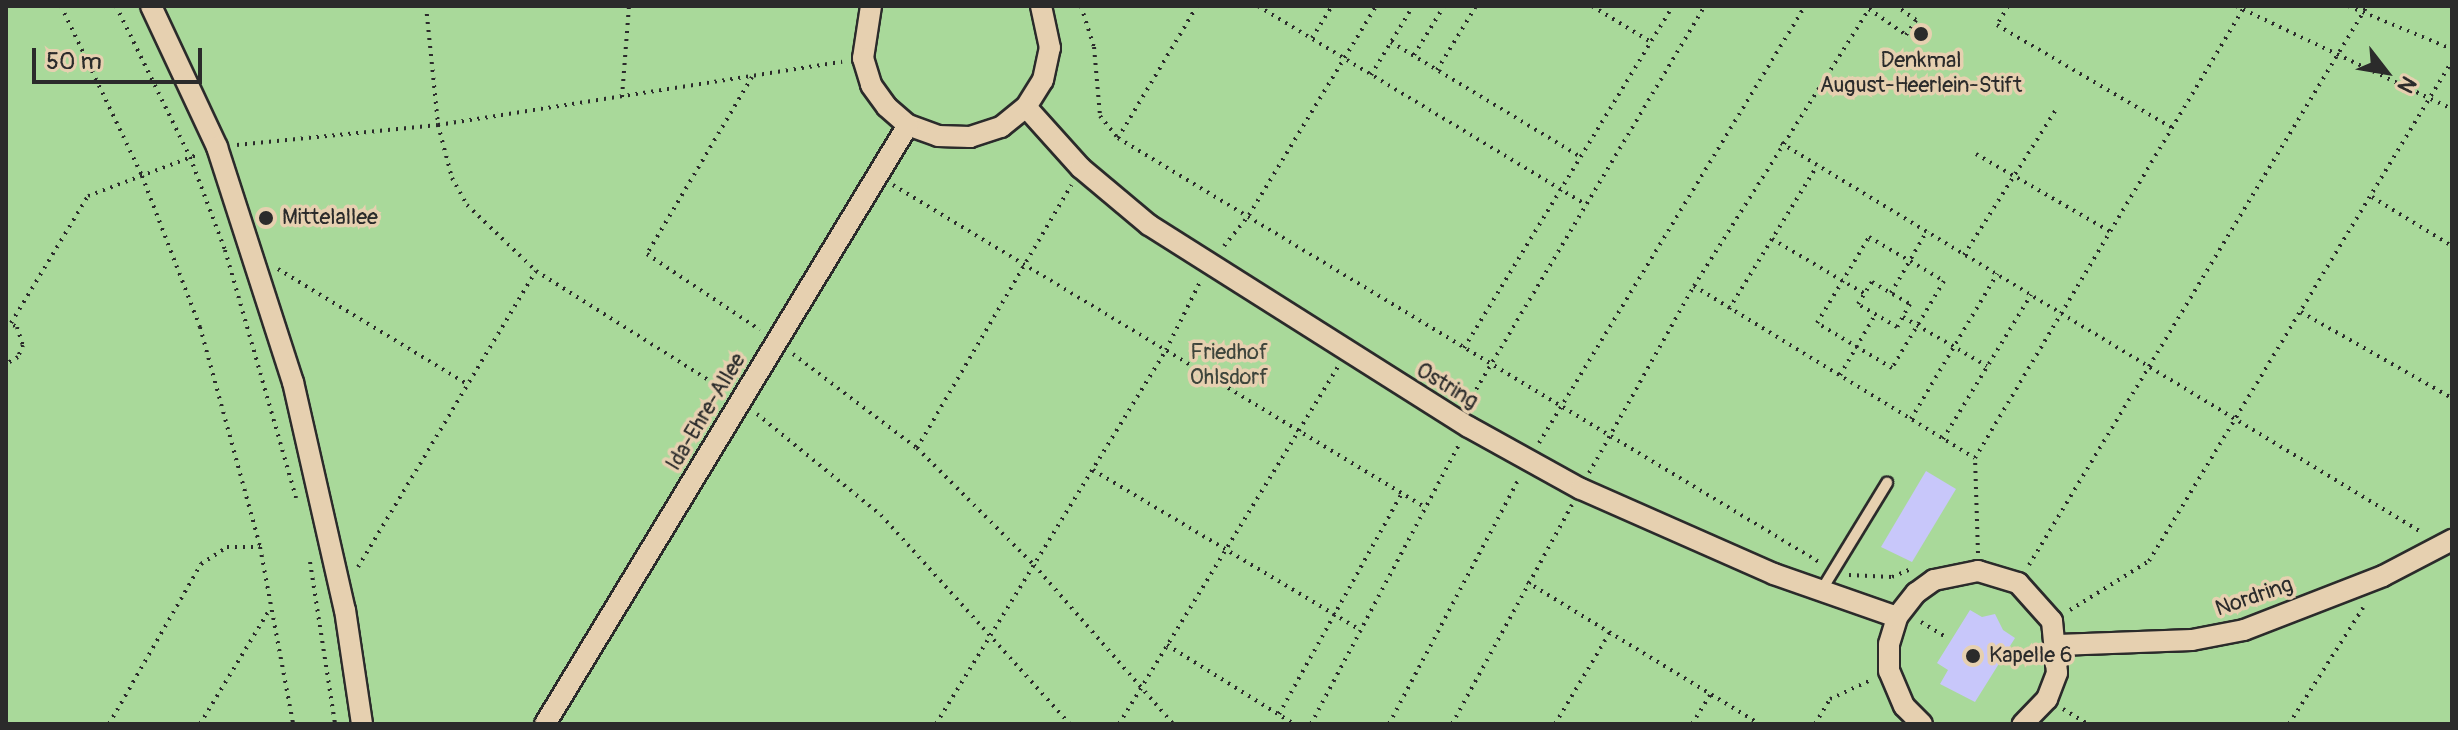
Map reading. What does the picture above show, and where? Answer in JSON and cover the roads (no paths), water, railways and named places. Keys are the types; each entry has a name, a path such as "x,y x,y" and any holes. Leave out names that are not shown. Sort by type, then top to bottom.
{"street":[{"path":"151,6 217,147 293,382 341,595 362,724"},
{"path":"871,6 863,58 871,85 908,125 938,136 970,137 1001,127 1026,107 1043,80 1050,48 1041,6"},
{"name":"Ostring","path":"1026,107 1081,168 1208,267 1346,354 1528,461 1581,489 1821,591 1899,614"},
{"name":"Ida-Ehre-Allee","path":"545,724 908,125"},
{"name":"Nordring","path":"2058,645 2192,640 2244,630 2383,576 2448,543"},
{"path":"1922,724 1904,706 1889,671 1889,644 1899,614 1934,580 1978,560 2018,583 2052,621 2058,645 2057,673 2047,699 2023,724"}],"lane":[{"path":"1821,591 1887,483"}],"place":[{"name":"Denkmal August-Heerlein-Stift","path":"1921,34"},
{"name":"Mittelallee","path":"266,218"},
{"name":"Kapelle 6","path":"1973,656"}],"park label":[{"name":"Friedhof Ohlsdorf","path":"1229,364"}]}
